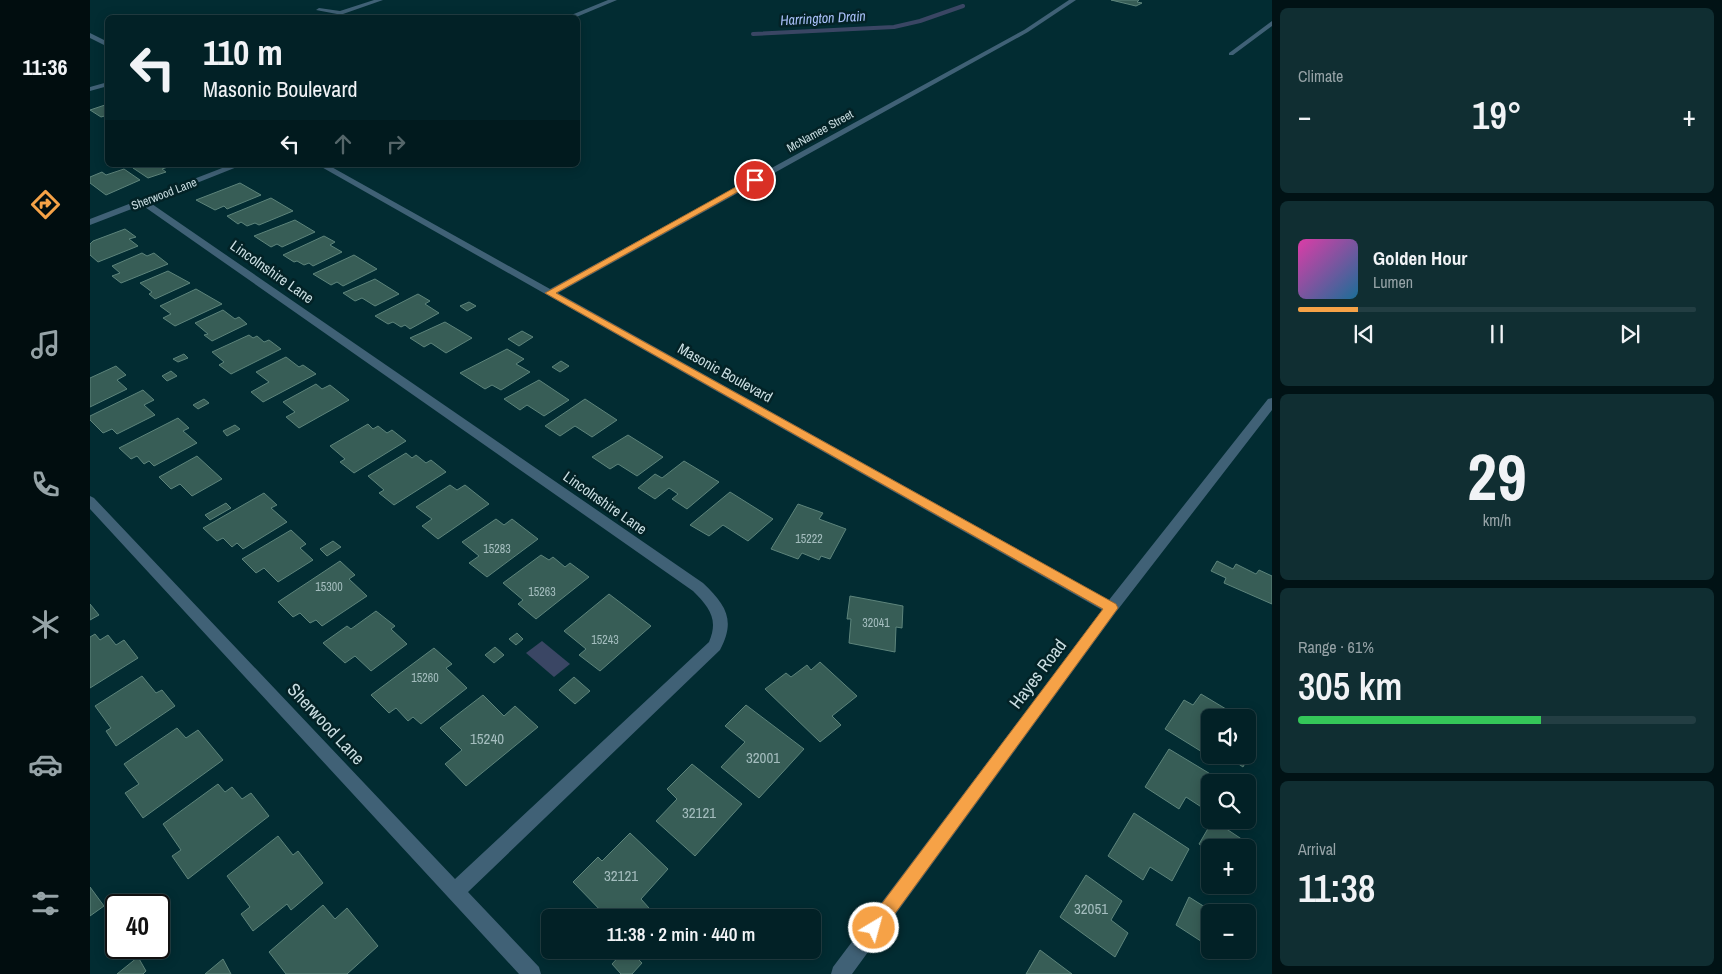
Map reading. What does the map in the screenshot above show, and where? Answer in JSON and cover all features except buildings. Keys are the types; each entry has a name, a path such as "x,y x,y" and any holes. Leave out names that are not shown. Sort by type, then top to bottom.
{"street":[{"path":"342,15 380,0"},
{"path":"575,15 614,0"},
{"name":"McNamee Street","path":"550,293 1026,31 1073,0"},
{"path":"319,10 336,15"},
{"path":"1231,54 1272,23"},
{"path":"90,35 105,43"},
{"path":"90,90 105,85"},
{"name":"Sherwood Lane","path":"90,222 233,167"},
{"name":"Masonic Boulevard","path":"326,167 1111,608"},
{"name":"Lincolnshire Lane","path":"143,202 698,587 714,602 722,619 721,633 715,646 455,892"},
{"name":"Hayes Road","path":"840,974 1111,608 1272,402"},
{"name":"Sherwood Lane","path":"90,501 532,974"}],"water":[{"path":"542,641 570,664 554,677 526,653"}],"waterway":[{"name":"Harrington Drain","path":"753,34 894,27 920,21 963,6"}],"route":[{"path":"755,180 550,293 1111,608 874,928"}]}
